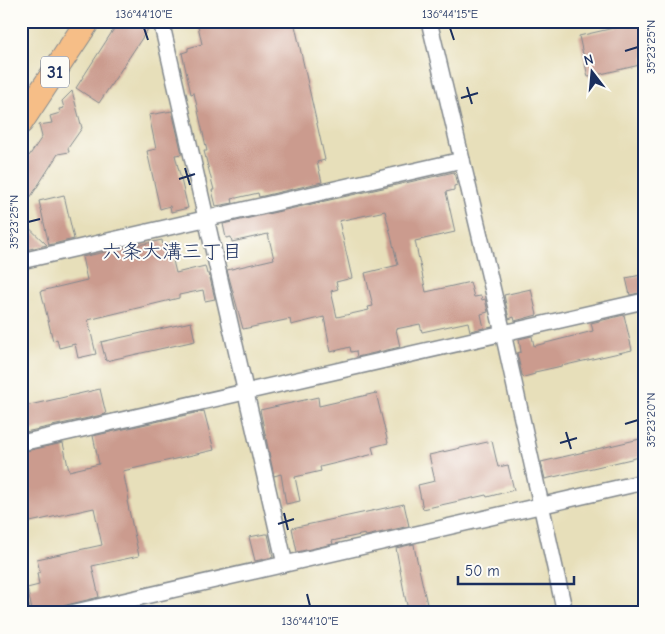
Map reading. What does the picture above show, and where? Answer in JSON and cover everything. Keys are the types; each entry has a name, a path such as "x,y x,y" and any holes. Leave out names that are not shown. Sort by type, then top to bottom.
{"main road":[{"name":"31","path":"21,122 88,21"}],"street":[{"path":"161,21 285,564"},
{"path":"429,21 503,333 565,613"},
{"path":"21,261 462,160"},
{"path":"21,443 644,301"},
{"path":"71,613 644,482"},
{"path":"21,609 22,613"}],"building":[{"path":"119,21 152,21 152,23 99,103 76,88"},
{"path":"197,21 294,21 325,160 317,162 322,182 259,197 258,193 232,199 233,203 216,206 204,151 207,151 194,93 191,94 182,53 188,51 188,48 202,44"},
{"path":"644,21 644,64 588,77 579,36"},
{"path":"72,91 82,128 68,148 69,152 58,154 30,198 21,192 21,150 29,156 42,137 39,125 52,123 50,116 60,113 59,109 64,108 62,101"},
{"path":"172,111 182,154 175,155 188,208 171,212 170,206 160,209 147,151 156,149 149,115"},
{"path":"454,172 457,185 454,186 454,190 446,192 455,232 415,241 426,292 470,282 474,297 481,296 482,300 485,299 488,312 481,314 484,328 470,331 468,322 422,332 420,324 396,329 400,347 357,357 356,351 351,352 350,347 331,352 324,317 291,325 290,319 243,329 227,270 274,259 268,234 232,242 231,237 226,238 223,224","holes":["385,211 398,265 365,273 373,306 368,307 369,310 337,317 331,291 338,289 336,282 352,278 339,221"]},
{"path":"64,195 74,239 49,245 39,201"},
{"path":"21,220 47,245 21,251"},
{"path":"162,240 163,246 169,244 176,273 205,266 207,274 209,274 215,299 205,301 203,290 179,295 179,298 88,320 96,354 78,358 75,344 59,348 57,339 53,341 41,291 87,280 82,257"},
{"path":"641,275 644,292 630,295 626,278"},
{"path":"531,289 537,315 515,321 514,317 509,319 504,295"},
{"path":"624,315 632,350 535,372 535,374 524,377 522,375 517,353 521,352 519,339 532,336 534,346 593,331 591,323"},
{"path":"191,322 195,341 106,361 101,342"},
{"path":"100,389 106,414 21,433 21,407"},
{"path":"376,393 388,443 372,447 374,454 320,467 321,471 295,477 300,501 286,504 281,474 274,476 260,410 318,397 319,406"},
{"path":"204,411 214,450 123,471 129,500 127,501 139,556 92,566 99,597 43,611 42,608 32,610 27,588 39,585 37,573 40,572 37,559 102,545 94,508 21,524 21,452 63,443 69,471 99,464 93,436"},
{"path":"644,438 644,456 545,479 541,462"},
{"path":"492,441 498,467 508,465 514,490 423,509 418,485 435,481 429,455"},
{"path":"404,504 409,526 366,536 365,534 332,541 333,544 297,552 292,528"},
{"path":"268,534 273,557 255,561 249,537"},
{"path":"414,544 429,613 409,613 405,597 396,548"}],"district":[{"name":"六条大溝三丁目","path":"172,251"}]}
